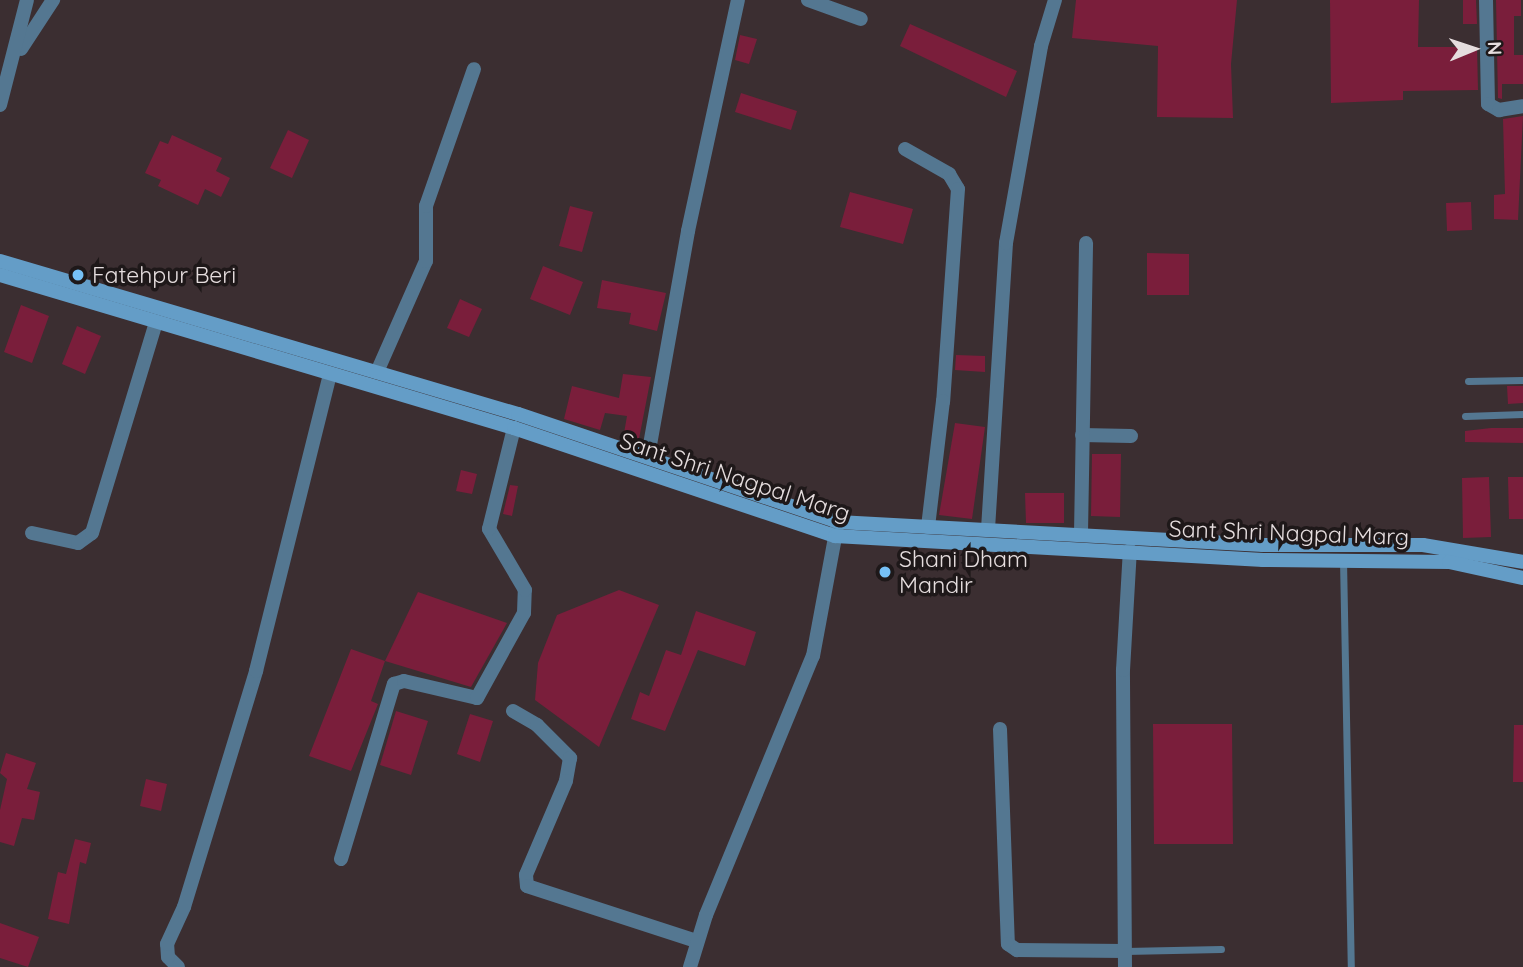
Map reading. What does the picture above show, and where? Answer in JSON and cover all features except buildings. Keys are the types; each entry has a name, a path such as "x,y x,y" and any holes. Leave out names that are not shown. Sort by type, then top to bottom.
{"main road":[{"name":"Sant Shri Nagpal Marg","path":"0,261 377,372 648,456 836,529 928,527 1081,533 1263,545 1449,547 1523,562"},
{"name":"Sant Shri Nagpal Marg","path":"0,275 514,428 880,542 1130,550 1263,560 1449,562 1523,578"}],"street":[{"path":"0,105 14,62 27,0"},
{"path":"14,62 53,0"},
{"path":"648,456 688,231 738,0"},
{"path":"808,0 861,19"},
{"path":"988,529 1006,243 1041,46 1055,0"},
{"path":"1486,0 1488,104 1499,110 1523,106"},
{"path":"377,372 426,261 426,206 474,69"},
{"path":"905,149 949,174 958,189 943,401 928,527"},
{"path":"1081,533 1086,243"},
{"path":"32,533 78,543 92,533 156,323"},
{"path":"178,967 167,957 167,944 184,907 256,671 330,374"},
{"path":"341,859 394,684 404,681 477,698 524,613 525,590 489,529 514,428"},
{"path":"1082,435 1131,436"},
{"path":"690,967 696,941 813,656 836,529"},
{"path":"1125,967 1123,670 1130,550"},
{"path":"513,711 543,730 568,754 570,764 526,875 527,886 696,941"},
{"path":"1000,729 1008,943 1017,950 1125,951"}],"lane":[{"path":"1468,381 1523,380"},
{"path":"1465,416 1523,414"},
{"path":"1343,559 1351,967"},
{"path":"1125,951 1221,949"}],"place":[{"name":"Fatehpur Beri","path":"78,275"},
{"name":"Shani Dham Mandir","path":"885,572"}]}
